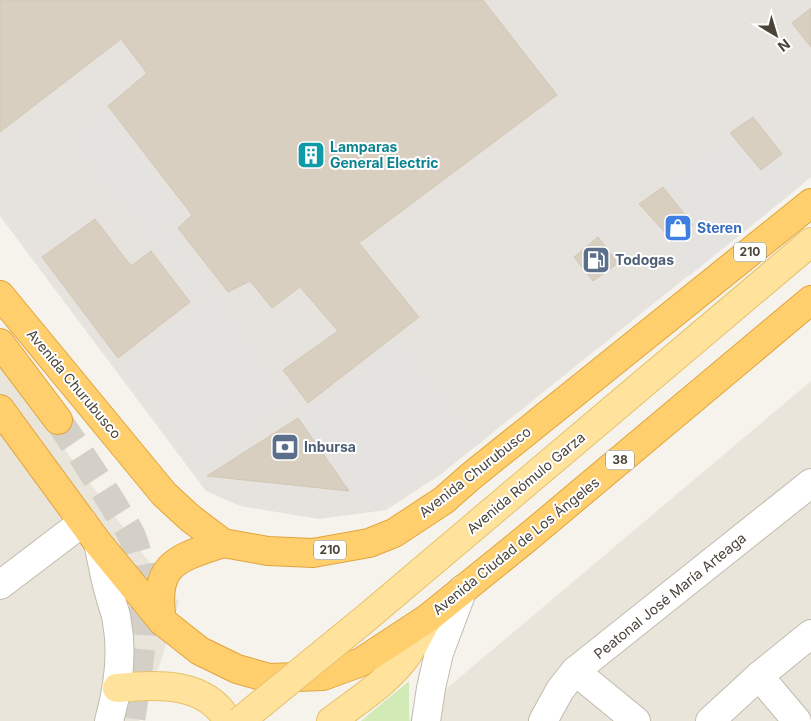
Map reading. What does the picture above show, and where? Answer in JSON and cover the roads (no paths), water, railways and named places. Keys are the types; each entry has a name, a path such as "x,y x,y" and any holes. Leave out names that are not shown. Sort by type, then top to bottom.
{"highway":[{"name":"Avenida Churubusco","path":"0,295 164,494 190,518 223,543 268,551 313,553 369,543 394,533 444,500 811,202"},
{"name":"Avenida Ciudad de Los Ángeles","path":"428,618 527,538 811,300"},
{"path":"0,343 58,420"},
{"path":"0,409 90,533 162,622 200,651 237,670 269,678 323,676 361,662 428,618"},
{"path":"162,622 161,583 167,572 176,562 190,554 223,543"}],"main road":[{"name":"Avenida Rómulo Garza","path":"240,721 372,613 811,242"},
{"name":"38","path":"331,721 391,673 406,656 428,618"},
{"path":"117,688 147,685 174,687 193,692 210,700 224,713 228,721"}],"street":[{"name":"Peatonal José María Arteaga","path":"543,721 560,690 575,672 811,484"},
{"path":"0,585 90,533 117,620 120,646 117,688 108,721"},
{"path":"426,721 439,653 463,589"},
{"path":"710,721 759,676 811,634"},
{"path":"575,672 636,721"},
{"path":"759,676 797,721"}],"tunnel":[{"path":"58,420 127,527 139,559 143,605 142,629 138,677 131,721"}],"place":[{"name":"Lamparas General Electric","path":"311,155"},
{"name":"Steren","path":"678,228"},
{"name":"Todogas","path":"596,260"},
{"name":"Inbursa","path":"285,447"}]}
